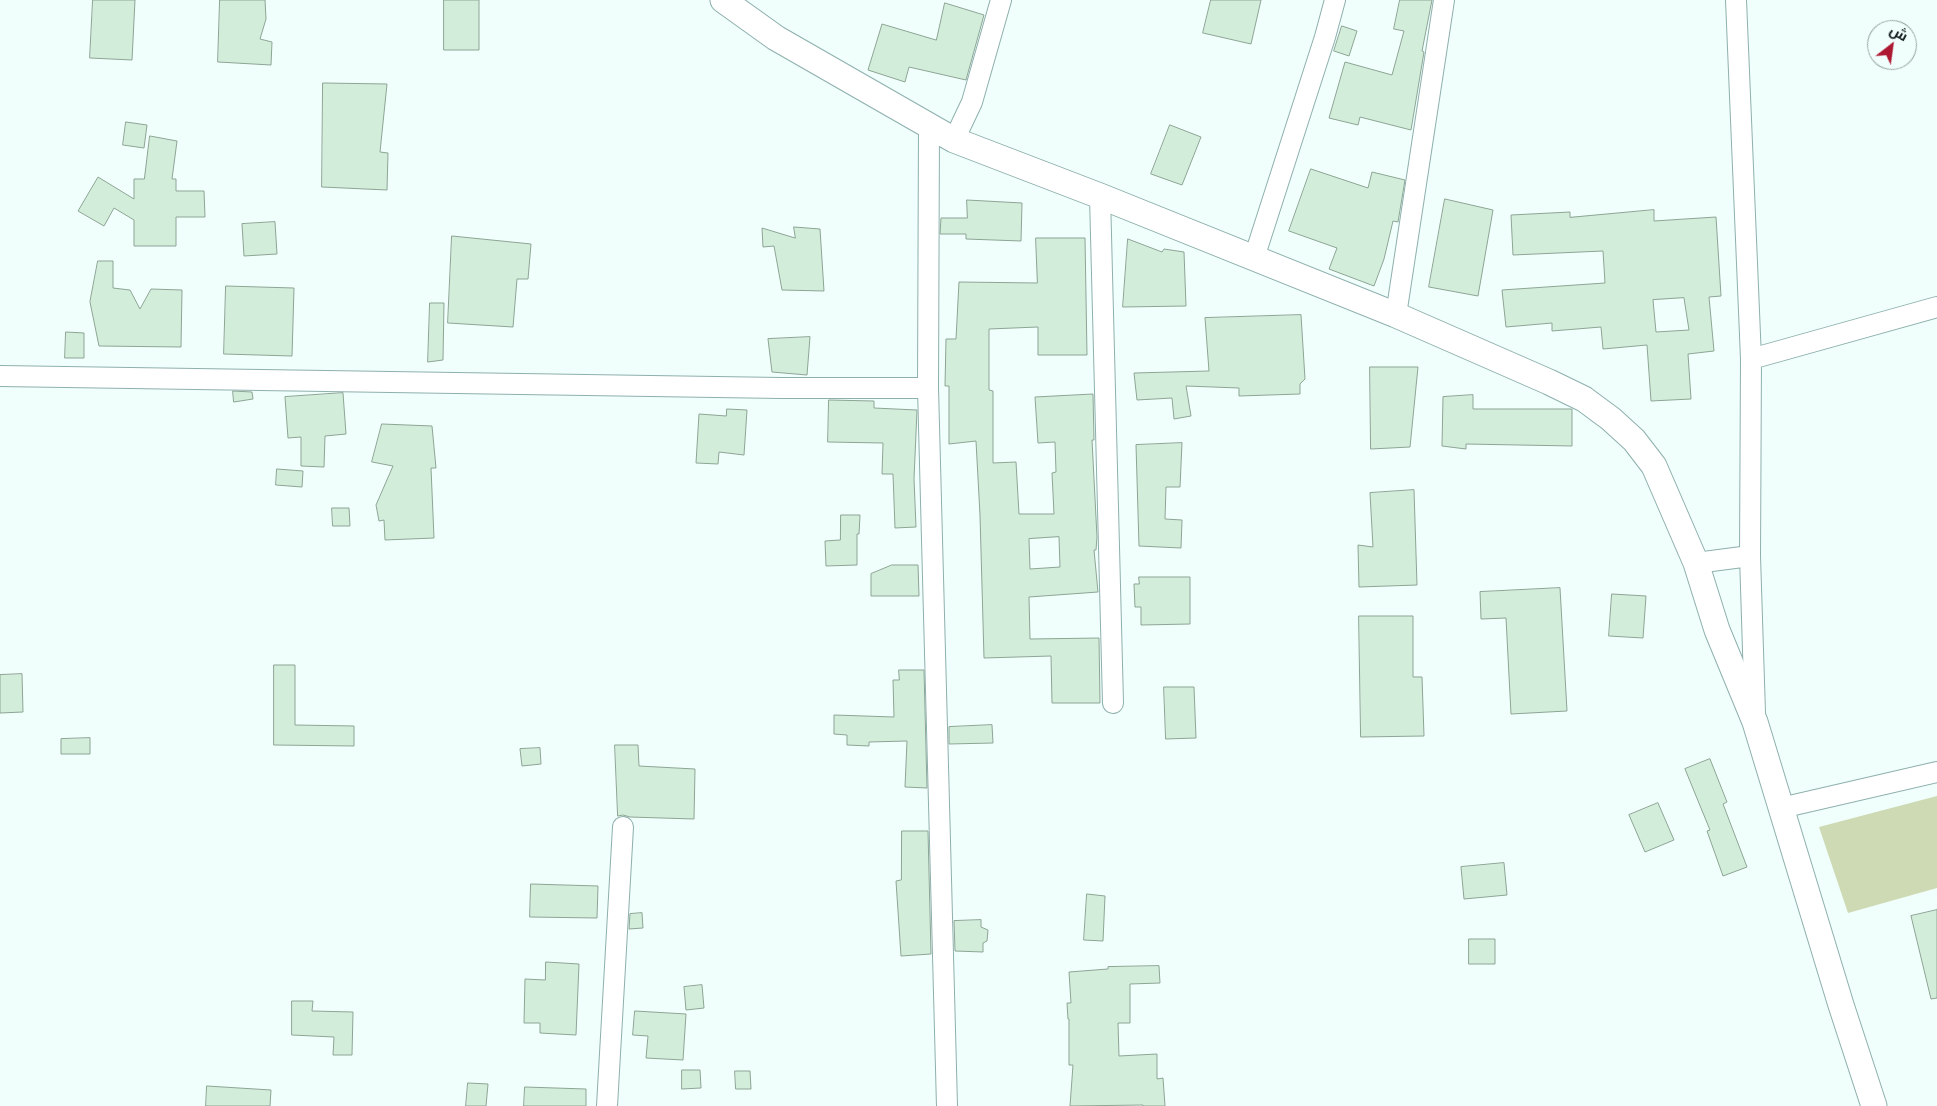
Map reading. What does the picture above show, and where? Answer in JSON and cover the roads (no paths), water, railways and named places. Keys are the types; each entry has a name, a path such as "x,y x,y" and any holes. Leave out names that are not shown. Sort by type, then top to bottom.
{"street":[{"path":"723,0 776,38 954,140 1100,196 1396,315 1558,386 1584,399 1611,419 1634,440 1654,466 1696,563 1717,630 1755,722 1841,1005 1874,1106"},
{"path":"954,140 972,102 1001,0"},
{"path":"1254,258 1325,37 1335,0"},
{"path":"1396,315 1444,0"},
{"path":"1736,0 1751,359 1750,556 1755,722"},
{"path":"929,126 928,388 947,1106"},
{"path":"1100,196 1113,703"},
{"path":"1751,359 1937,307"},
{"path":"0,376 781,388 928,388"},
{"path":"1696,563 1750,556"},
{"path":"1781,808 1937,772"},
{"path":"607,1106 623,827"}]}
